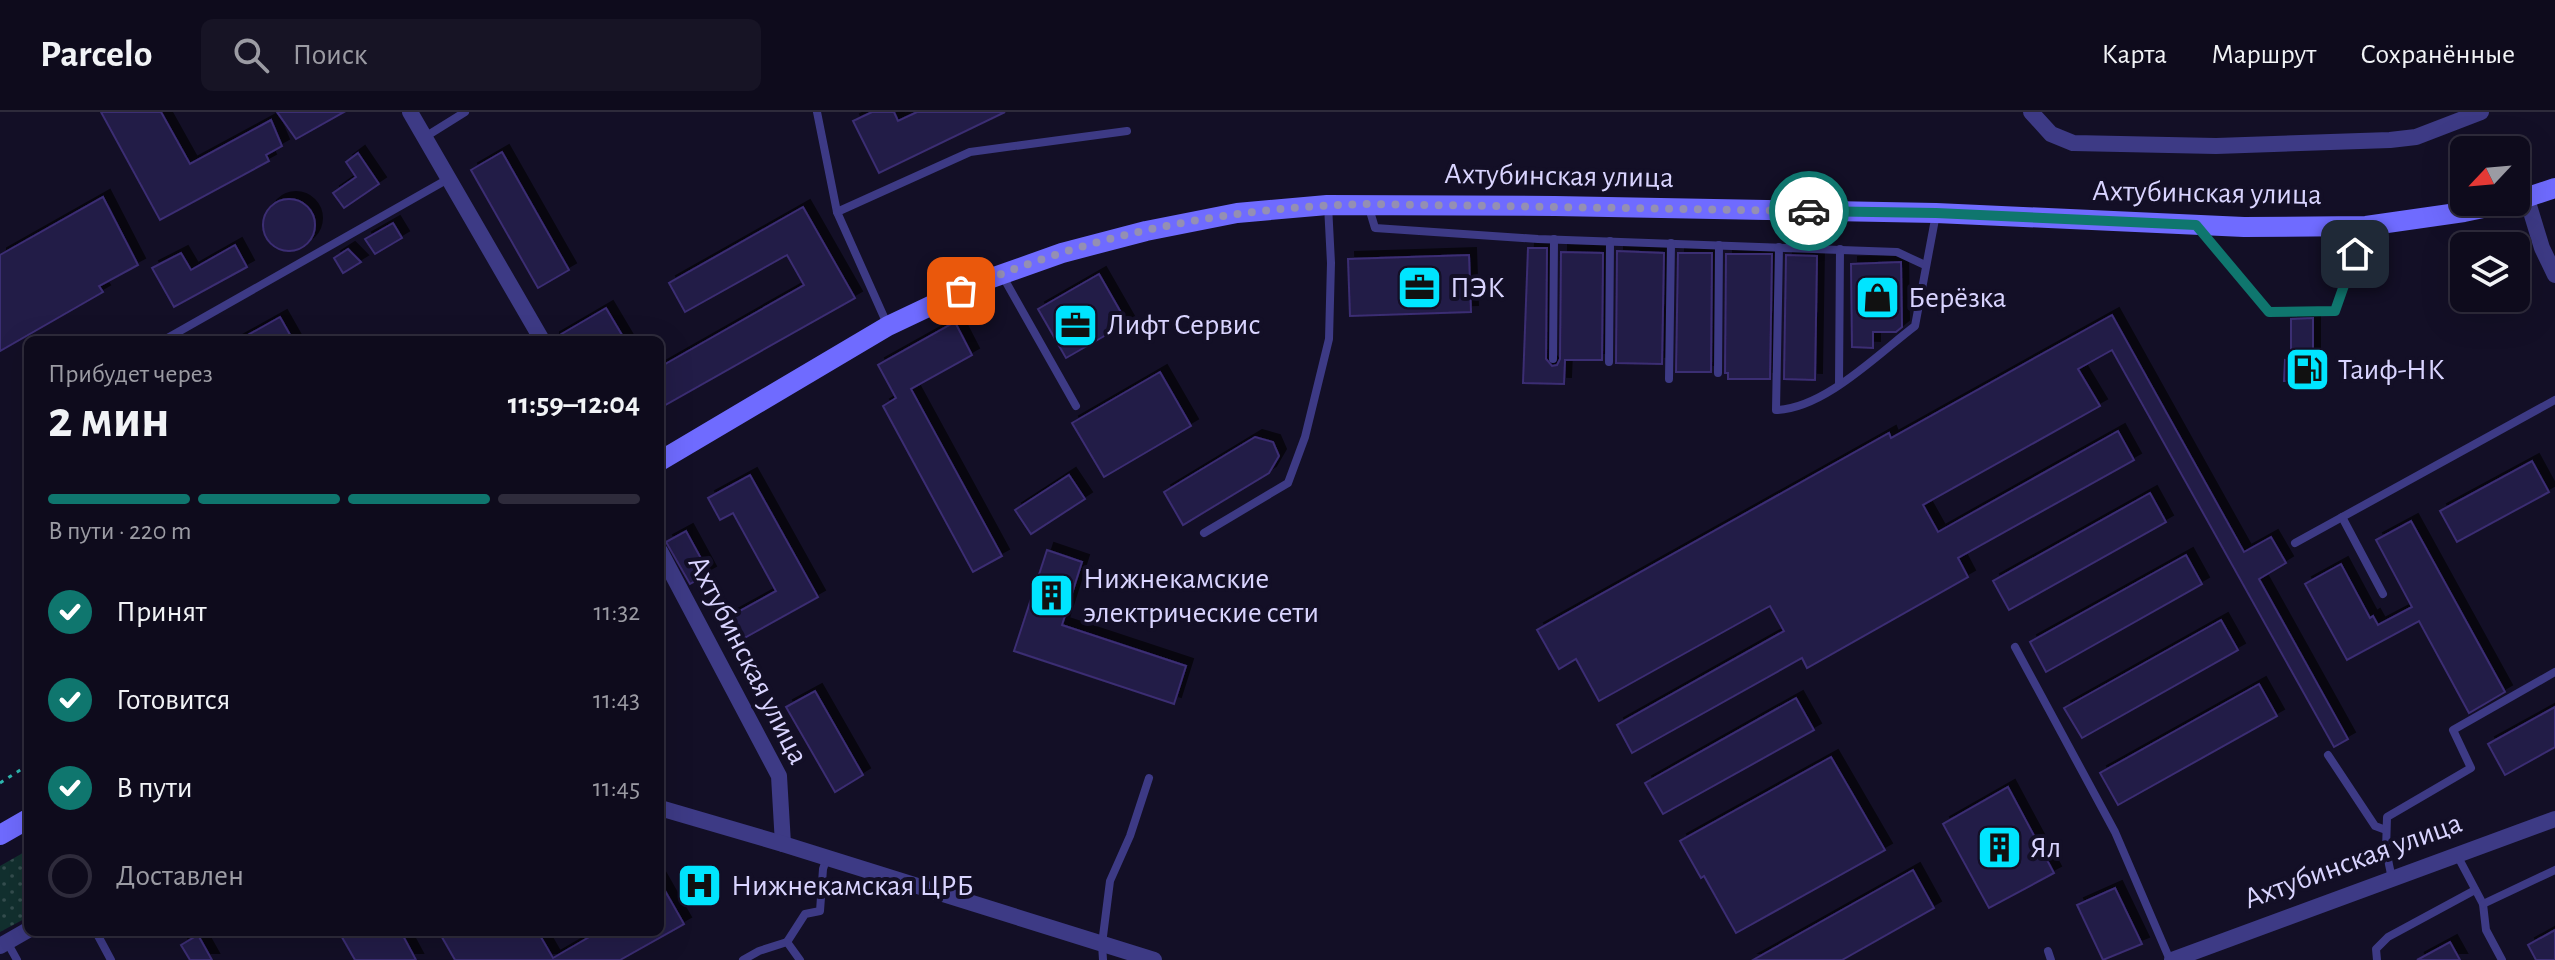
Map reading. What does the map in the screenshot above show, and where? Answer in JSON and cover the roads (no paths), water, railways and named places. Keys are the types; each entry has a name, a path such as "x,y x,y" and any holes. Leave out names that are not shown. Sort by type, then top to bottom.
{"street":[{"path":"410,112 540,336"},
{"name":"Ахтубинская улица","path":"2031,112 2051,134 2073,143 2216,146 2346,143 2416,137 2457,116 2481,112"},
{"name":"Ахтубинская улица","path":"2530,197 2555,188"},
{"name":"Ахтубинская улица","path":"664,459 888,326 1002,275 1062,253 1146,231 1237,213 1367,204 1936,213 2196,225 2366,226 2450,214"},
{"path":"2526,216 2555,275"},
{"name":"Ахтубинская улица","path":"664,559 779,776 783,844"},
{"path":"664,809 827,857 1103,952 1154,960"},
{"name":"Ахтубинская улица","path":"2171,960 2555,819"},
{"path":"0,835 24,821"},
{"path":"3,944 24,932"}],"lane":[{"path":"424,137 465,112"},
{"path":"828,112 817,114 837,212 888,326"},
{"path":"837,212 970,152 1127,131"},
{"path":"171,336 448,178"},
{"path":"1367,204 1375,228 1554,239 1897,252 1925,265"},
{"path":"1204,533 1288,483 1305,437 1329,339 1331,263 1327,205"},
{"path":"1779,247 1776,410 1788,410 1822,398 1915,326 1936,213"},
{"path":"2196,225 2269,312 2335,311 2366,226"},
{"path":"1553,359 1554,239"},
{"path":"1609,362 1610,241"},
{"path":"1669,379 1671,243"},
{"path":"1718,373 1719,245"},
{"path":"1839,384 1840,249"},
{"path":"1002,275 1076,406"},
{"path":"2295,543 2555,400"},
{"path":"2342,517 2383,594"},
{"path":"2015,647 2115,832 2171,960"},
{"path":"2392,879 2386,850 2387,817 2471,768 2453,730 2555,672"},
{"path":"2328,755 2375,826 2386,830"},
{"path":"1103,952 1110,881 1130,836 1149,778"},
{"path":"2457,855 2483,904 2486,930 2502,960"},
{"path":"743,960 787,942 805,914 820,911 823,869 827,857"},
{"path":"2483,904 2555,870"},
{"path":"2377,960 2376,949 2388,937 2475,890"},
{"path":"98,936 111,960"},
{"path":"787,942 800,960"},
{"path":"3,944 17,960"}],"place":[{"name":"ПЭК","path":"1419,288"},
{"name":"Берёзка","path":"1877,298"},
{"name":"Лифт Сервис","path":"1076,325"},
{"name":"Таиф-НК","path":"2307,370"},
{"name":"Нижнекамские электрические сети","path":"1052,596"},
{"name":"Ял","path":"1999,848"},
{"name":"Нижнекамская ЦРБ","path":"700,886"}]}
